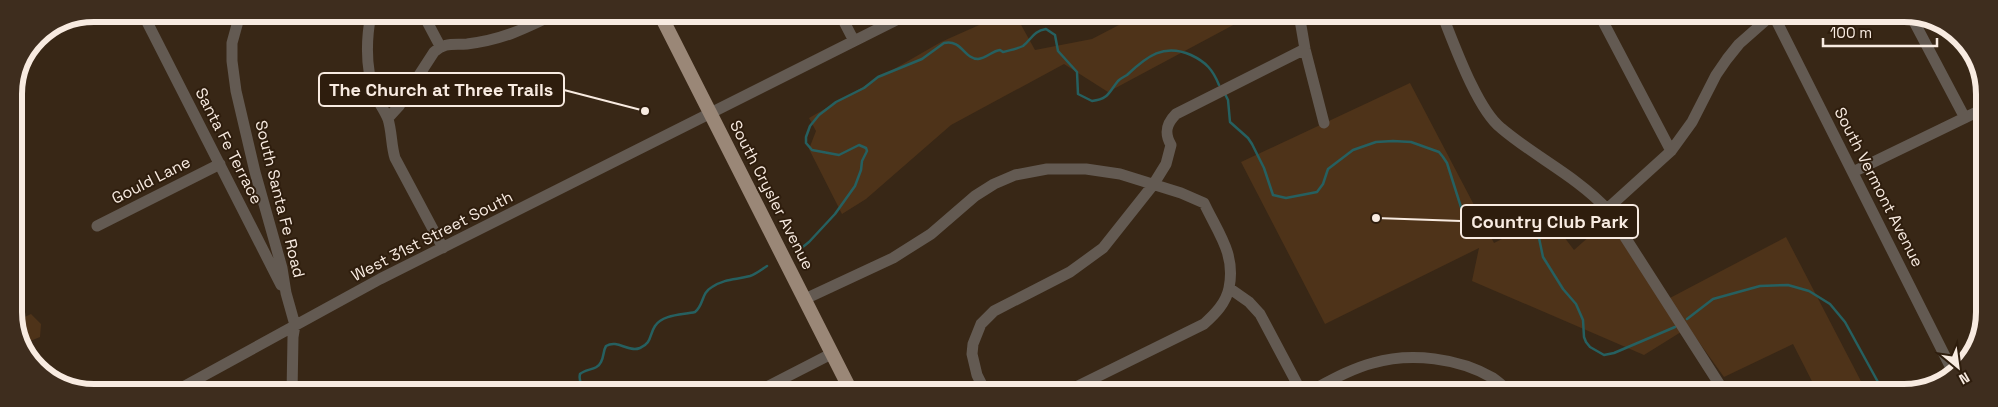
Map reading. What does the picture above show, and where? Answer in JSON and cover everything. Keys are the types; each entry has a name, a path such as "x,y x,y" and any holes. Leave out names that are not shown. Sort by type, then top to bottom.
{"main road":[{"name":"South Crysler Avenue","path":"665,23 848,384"}],"street":[{"name":"Santa Fe Terrace","path":"148,23 286,293"},
{"name":"South Santa Fe Road","path":"238,23 232,43 236,91 255,172 282,268 286,293 295,326 292,384"},
{"path":"369,23 370,77 381,107 388,118 395,158 443,248"},
{"path":"428,23 440,46"},
{"path":"388,118 440,46 448,43 485,42 517,33 537,23"},
{"path":"845,23 854,41"},
{"name":"West 31st Street South","path":"187,384 380,279 890,23"},
{"path":"1301,23 1305,49 1324,123"},
{"path":"1446,23 1483,108 1500,128 1593,194 1607,209 1716,384"},
{"path":"1604,23 1671,151"},
{"path":"1607,209 1671,151 1692,122 1716,75 1727,59 1739,44 1763,23"},
{"name":"South Vermont Avenue","path":"1778,23 1950,367"},
{"path":"1915,23 1965,118"},
{"path":"982,384 977,375 972,354 974,339 981,324 994,311 1070,272 1096,255 1103,248 1153,185 1166,164 1171,145 1166,130 1169,121 1176,114 1305,49"},
{"path":"1853,172 1976,112"},
{"name":"Gould Lane","path":"97,226 220,164"},
{"path":"805,299 893,258 932,234 975,196 994,184 1015,175 1047,169 1086,169 1120,174 1182,193 1204,203 1229,255 1232,269 1229,288 1224,301 1214,315 1204,324 1082,384"},
{"path":"1229,288 1249,302 1260,314 1297,384"},
{"path":"772,384 832,353"},
{"path":"1324,384 1347,372 1374,362 1401,358 1435,359 1462,365 1492,378 1499,384"}],"shaded area":[{"path":"984,23 1020,23 1035,50 1092,39 1123,23 1237,23 1108,92 1064,64 951,125 866,199 842,214 809,149 816,131 809,118 941,42"},
{"path":"1410,83 1494,243 1548,216 1574,250 1608,220 1681,332 1644,355 1472,281 1479,248 1325,324 1241,162"},
{"path":"1786,237 1862,384 1813,384 1793,344 1724,377 1668,299"},
{"path":"31,314 41,324 40,337 29,342 23,318"}],"waterway":[{"path":"799,250 835,214 855,186 867,151 866,148 859,145 839,155 812,150 806,143 810,126 819,115 836,102 864,88 878,77 922,59 944,43 955,44 969,56 978,59 1000,50 1003,52 1021,47 1035,33 1046,29 1055,35 1058,51 1077,72 1078,94 1092,101 1105,97 1118,81 1142,62 1156,53 1164,51 1172,50 1196,58 1208,67 1219,85"},
{"path":"1225,94 1228,100 1230,122 1252,144 1264,168 1273,195 1286,198 1317,192 1323,184 1328,169 1353,150 1376,142 1411,142 1439,152 1443,157 1447,163 1467,226 1500,236 1528,228 1533,229 1539,238 1543,257 1563,289 1576,304 1583,320 1584,337 1590,347 1604,355 1614,353 1675,327"},
{"path":"582,384 580,374 599,365 606,346 615,344 631,349 640,348 647,344 653,329 663,319 695,312 706,292 712,287 726,281 750,276 767,266"},
{"path":"1687,319 1713,299 1760,286 1788,285 1809,291 1830,304 1845,322 1879,384"}],"place":[{"name":"The Church at Three Trails","path":"645,111"},
{"name":"Country Club Park","path":"1376,218"}]}
